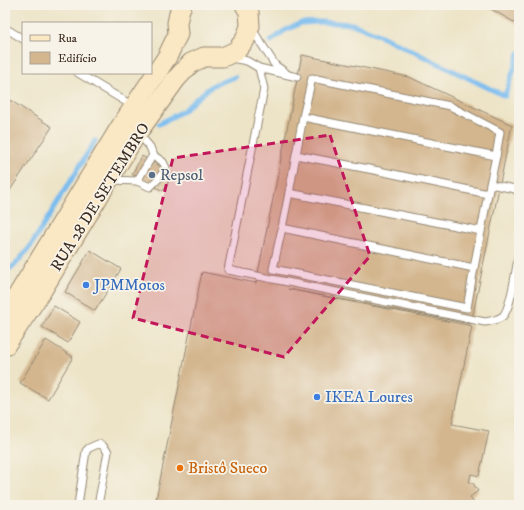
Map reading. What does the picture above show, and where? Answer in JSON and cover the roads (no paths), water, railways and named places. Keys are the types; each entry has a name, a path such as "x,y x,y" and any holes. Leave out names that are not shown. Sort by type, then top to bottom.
{"main road":[{"name":"RUA 28 DE SETEMBRO","path":"6,314 134,107 167,58 178,34 177,23 182,5"},
{"path":"178,34 190,50 204,57 223,57 236,51 245,40 250,26 249,12 245,5"},
{"name":"RUA 28 DE SETEMBRO","path":"5,346 41,292 138,132 176,79 191,63 204,57"}],"lane":[{"path":"250,26 262,47 275,65 287,74"},
{"path":"5,28 22,38"},
{"path":"223,57 247,61 259,68 297,77"},
{"path":"259,68 264,89 228,270 485,322 494,321 502,316 508,307 519,253"},
{"path":"80,74 134,107"},
{"path":"312,78 450,106 500,132 467,308 273,269 303,117 312,78"},
{"path":"303,117 496,156"},
{"path":"108,180 138,181 150,187 166,168 163,162 153,155 150,147 138,132"},
{"path":"138,181 153,155"},
{"path":"296,155 488,194"},
{"path":"490,184 515,189 519,193"},
{"path":"288,193 481,231"},
{"path":"282,228 474,268"},
{"path":"78,505 86,451 98,444 102,445 108,452 98,505"}],"waterway":[{"path":"271,41 284,31 301,23 320,22 352,24 375,33 505,96 519,53"},
{"path":"159,124 183,111 213,85 235,77"},
{"path":"5,272 15,265 30,247 95,141"}],"place":[{"name":"Repsol","path":"152,175"},
{"name":"JPMMotos","path":"86,285"},
{"name":"IKEA Loures","path":"317,397"},
{"name":"Bristô Sueco","path":"180,468"}]}
